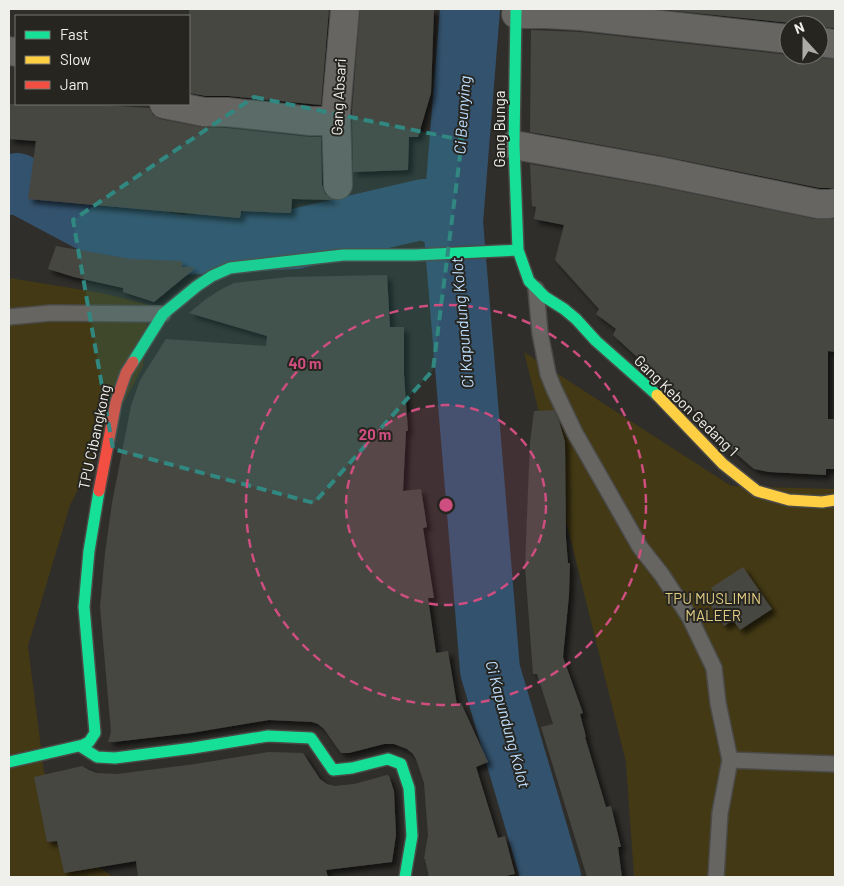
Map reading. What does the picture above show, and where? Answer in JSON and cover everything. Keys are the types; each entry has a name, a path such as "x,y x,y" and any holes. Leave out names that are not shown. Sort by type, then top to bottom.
{"street":[{"name":"Gang Absari","path":"338,185 336,121 345,9"},
{"path":"516,11 581,16 779,38"},
{"name":"Gang Bunga","path":"516,11 514,145 518,250 529,281 536,290"},
{"path":"169,105 204,112 227,112 311,121 336,121"},
{"path":"514,145 659,171 818,204 835,203"},
{"name":"TPU Cibangkong","path":"80,746 93,738 95,731 84,608 89,550 97,500 120,386 162,314 197,286 212,276 230,268 343,255 415,255 518,250"},
{"name":"Gang Kebon Gedang 1","path":"536,290 576,319 596,340 662,400 723,464 757,491 789,500 822,502 835,500"},
{"path":"9,762 80,746 97,757 115,758 268,736 311,738 333,770 352,768 388,759 401,764 409,788 412,836 405,877"}],"lane":[{"path":"536,290 540,332 548,374 575,433 640,547 662,575 690,618 714,668 718,703 730,760 720,812 716,877"},
{"path":"9,317 51,313 162,314"},
{"path":"730,760 835,764"}],"highlighted area":[{"path":"254,97 462,140 433,370 314,503 113,449 73,220"}],"green space":[{"path":"9,278 102,293 149,305 143,366 70,505 28,646 44,772 94,863 113,877 9,877"},
{"name":"TPU MUSLIMIN MALEER","path":"524,352 731,486 835,489 835,877 634,877 626,762"}],"building":[{"path":"189,9 329,9 321,105 190,93"},
{"path":"360,9 434,9 431,93 418,137 409,137 408,170 353,172 352,111"},
{"path":"658,9 835,9 835,28 829,28 829,15 779,15 779,22"},
{"path":"531,30 580,32 779,54 779,65 829,65 829,59 835,59 835,188 820,188 530,132"},
{"path":"9,104 104,105 149,108 153,115 160,119 201,127 321,137 322,185 325,194 333,200 292,199 291,213 241,211 240,218 28,199 36,141 9,139"},
{"path":"530,164 656,186 815,219 835,219 835,352 828,351 828,419 835,419 835,469 826,469 826,475 769,472 754,469 734,452 649,365 648,367 613,335 616,329 596,314 599,309 555,260 564,225 534,219 536,207 532,206"},
{"path":"56,246 130,259 182,261 182,267 193,267 193,270 154,302 123,292 123,288 48,269"},
{"path":"387,275 390,327 404,327 404,374 408,431 406,431 403,491 421,489 427,527 423,528 434,598 428,598 436,653 448,651 457,705 461,703 488,762 476,767 498,838 505,836 515,874 501,877 429,877 424,859 428,835 424,783 413,754 407,749 394,744 384,744 349,753 341,753 324,729 318,724 312,722 269,720 191,733 108,742 111,732 100,607 112,503 131,406 140,380 166,339 266,346 267,336 189,313 206,299 234,283 288,277"},
{"path":"554,410 565,442 566,539 568,563 570,563 563,657 583,713 580,714 585,737 606,807 611,806 621,847 618,847 622,877 587,877 541,727 553,724 537,674 533,674 525,567 530,442 534,411"},
{"path":"743,567 772,609 740,630 733,620 724,626 709,603 718,597 711,588"},
{"path":"269,752 303,753 320,779 327,784 335,786 389,776 394,791 396,835 392,862 326,870 328,877 138,877 136,861 64,873 57,841 47,842 34,777 82,766 96,773 117,774"}],"waterway":[{"name":"Ci Kapundung Kolot","path":"470,9 453,222 490,670 551,877"},
{"name":"Ci Kapundung Kolot","path":"9,185 17,183 107,231 181,245 295,239 424,209 453,222"}],"traffic: fast":[{"path":"516,9 514,145 518,250 529,281 545,297 576,319 596,341 657,395"},
{"path":"133,362 163,314 197,286 212,276 230,268 343,255 415,255 518,250"},
{"path":"9,762 83,745 89,742 95,733 84,607 89,551 99,491"},
{"path":"80,746 97,757 115,758 268,736 311,738 333,770 352,768 388,759 401,764 409,788 412,836 405,877"}],"traffic: slow":[{"path":"657,395 723,464 757,491 789,500 822,502 835,500"}],"traffic: jam":[{"path":"99,491 116,402 126,373 133,362"}],"water label":[{"name":"Ci Beunying","path":"462,115"}]}
